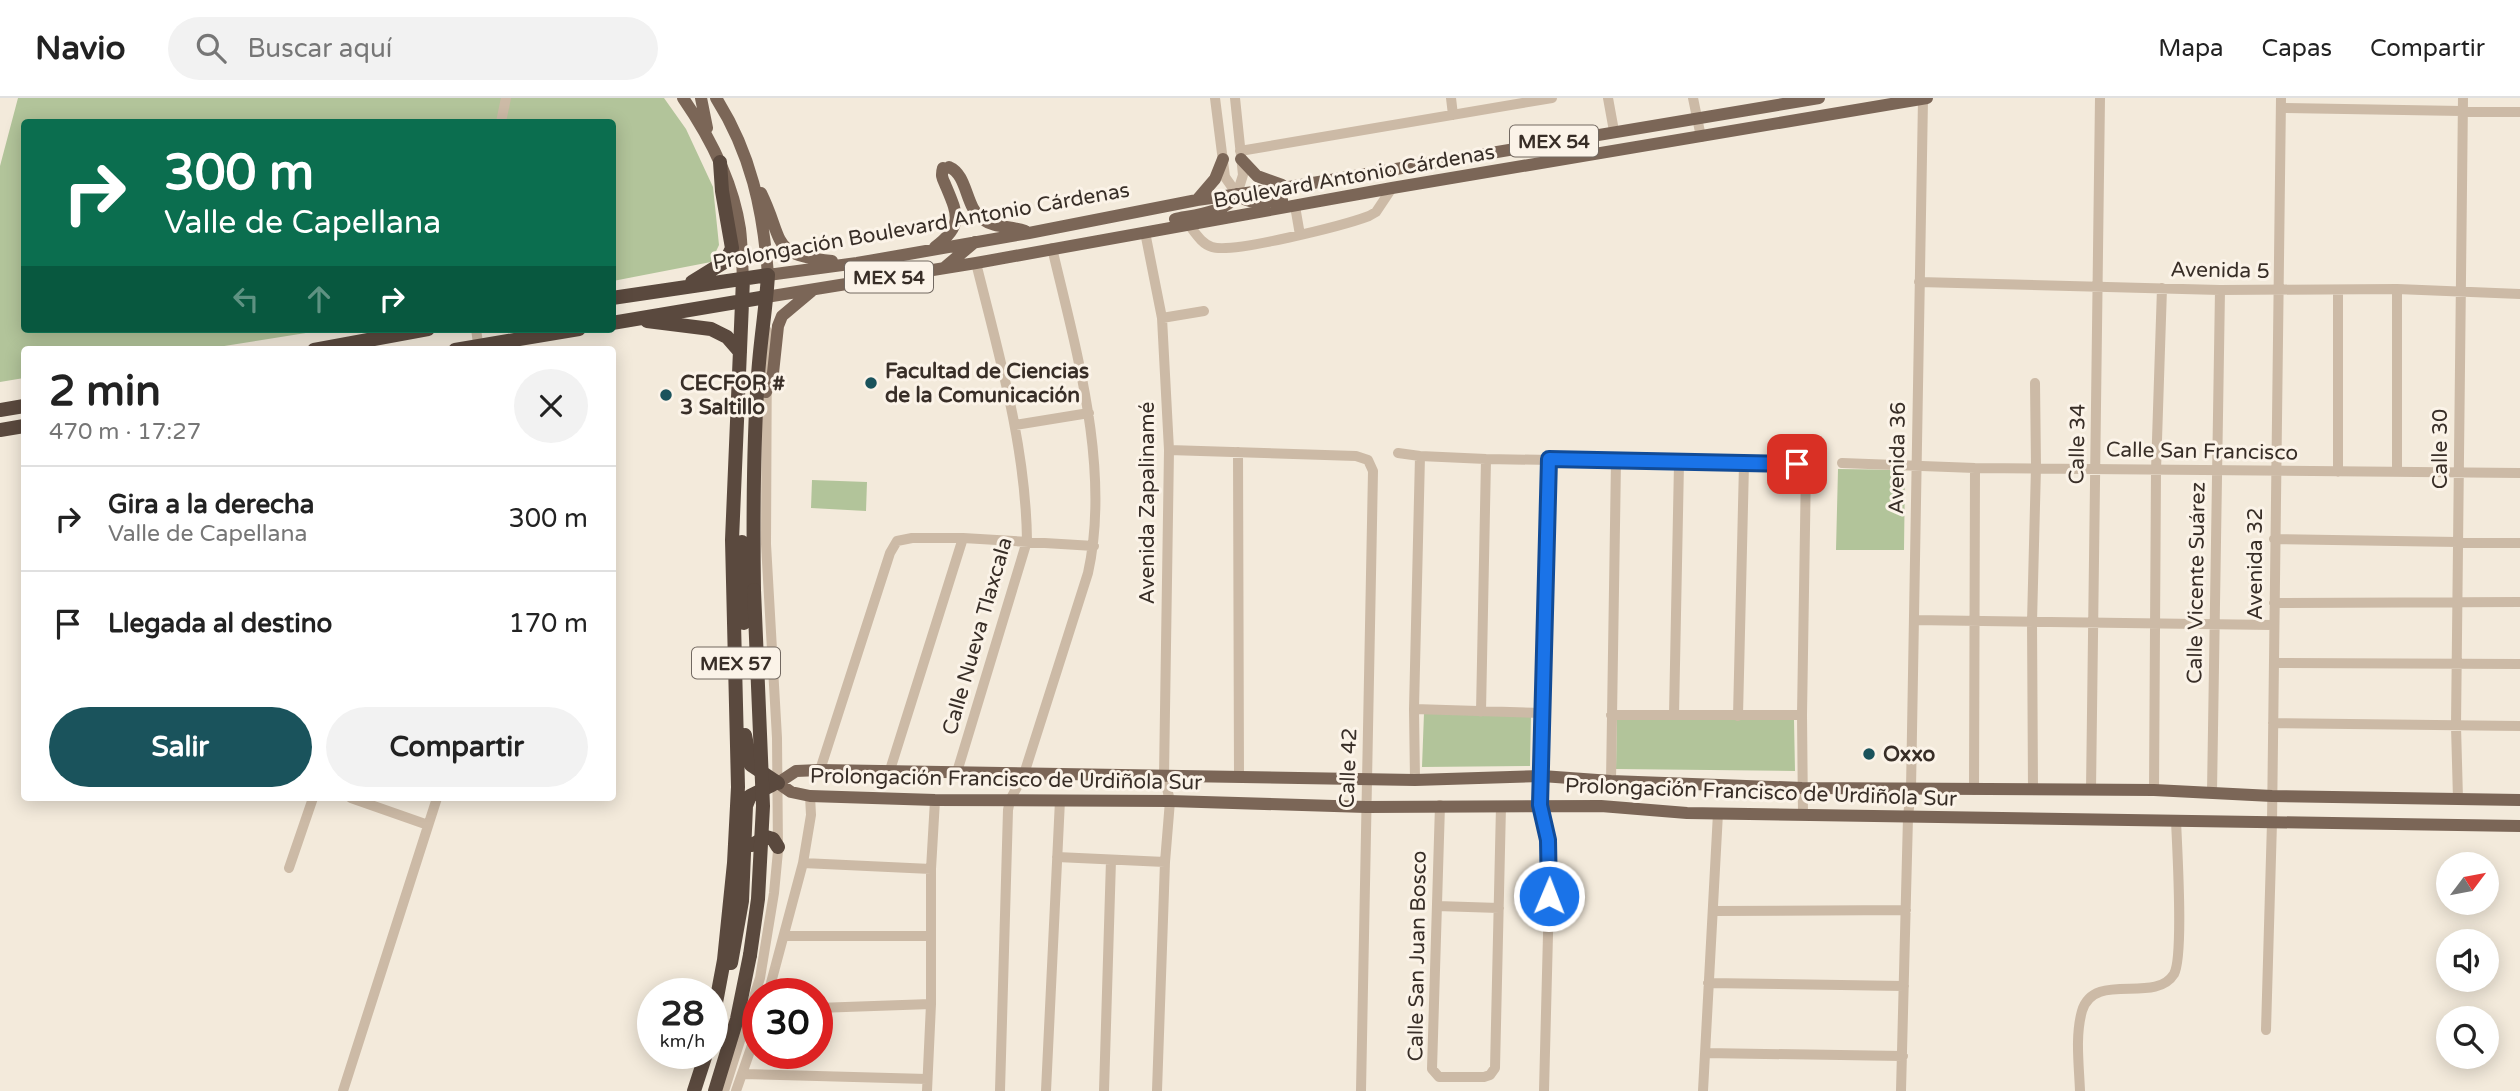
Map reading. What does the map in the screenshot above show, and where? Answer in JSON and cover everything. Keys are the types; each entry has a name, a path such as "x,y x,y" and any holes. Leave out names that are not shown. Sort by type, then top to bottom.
{"highway":[{"path":"685,286 719,267 726,261 732,248 720,162"},
{"name":"Prolongación Boulevard Antonio Cárdenas","path":"616,297 768,275"},
{"name":"MEX 57","path":"715,1091 737,1019 750,955 761,857 764,806 752,487 758,375 768,275"},
{"name":"MEX 57","path":"721,978 734,863 738,787 732,540 743,279"},
{"name":"Prolongación Boulevard Antonio Cárdenas","path":"616,322 766,297"},
{"path":"635,320 711,329 727,337 740,352"},
{"path":"336,346 406,333"},
{"path":"490,346 558,333"},
{"path":"0,401 21,398"},
{"path":"0,410 21,406"},
{"path":"0,430 21,426"},
{"path":"735,504 741,518 745,743 751,765 778,783"},
{"path":"728,978 742,901 746,806 750,796 756,791 778,783"},
{"path":"745,852 758,840 766,837 773,839 778,847"},
{"path":"694,1091 701,1069"}],"main road":[{"path":"683,98 720,162 733,200 740,229 743,279"},
{"path":"701,98 713,148"},
{"path":"716,98 729,119 779,240 786,250 810,259 857,263"},
{"name":"Boulevard Antonio Cárdenas","path":"1237,194 1698,118 1768,102 1819,98"},
{"name":"Boulevard Antonio Cárdenas","path":"1196,224 1925,98"},
{"path":"1240,155 1252,173 1289,187"},
{"path":"1197,200 1215,179 1223,159"},
{"path":"932,248 952,232 957,222 955,208 941,175 946,168 956,172 974,210 982,219 994,225 1029,233"},
{"path":"754,178 765,239 768,275"},
{"path":"1151,231 1167,222 1226,206 1237,194 1254,203 1298,198 1301,205"},
{"name":"Prolongación Boulevard Antonio Cárdenas","path":"768,275 857,263 1237,194"},
{"name":"Prolongación Boulevard Antonio Cárdenas","path":"766,297 1196,224"},
{"path":"942,269 975,242 1011,257"},
{"path":"766,392 774,373 778,326 782,316 814,289"},
{"name":"Prolongación Francisco de Urdiñola Sur","path":"2520,800 2272,796 2154,790 1802,788 1542,776 1415,780 820,770 796,771 778,783 791,792 810,796 935,800 1170,801 1366,807 1601,806 1803,815 2520,826"}],"street":[{"path":"502,119 506,98"},
{"path":"1215,98 1225,177 1237,194"},
{"path":"1235,98 1243,175 1237,194"},
{"path":"1451,98 1454,115"},
{"path":"1240,155 1552,98"},
{"path":"1608,98 1614,131"},
{"path":"1693,98 1701,137"},
{"name":"Avenida 36","path":"1901,1091 1911,789 1915,465 1925,98"},
{"name":"Calle 34","path":"2091,790 2101,98"},
{"name":"Calle 30","path":"2458,799 2456,726 2463,98"},
{"path":"1768,102 1768,126"},
{"path":"2281,103 2462,113 2520,113"},
{"name":"Avenida 32","path":"2266,1030 2272,822 2274,472 2281,103"},
{"path":"1196,224 1200,240 1216,249 1226,249 1300,235 1369,216 1381,206 1392,188"},
{"path":"1300,235 1301,205"},
{"name":"Avenida Zapalinamé","path":"1151,231 1162,318 1169,450 1164,776 1170,801 1165,862 1157,1091"},
{"path":"1000,1091 1007,821 1010,800 1024,774 1088,573 1094,546 1093,451 1089,413 1052,248"},
{"name":"Calle Nueva Tlaxcala","path":"957,772 1027,541 1025,491 1015,425 976,263"},
{"name":"Avenida 5","path":"1919,282 2220,290 2397,289 2520,294"},
{"path":"2154,790 2162,288"},
{"path":"2397,289 2397,471"},
{"name":"Calle Vicente Suárez","path":"2212,792 2220,290"},
{"path":"2338,472 2339,290"},
{"path":"1162,318 1204,311"},
{"path":"724,1091 762,968 778,847 778,783 766,544 768,336 765,322"},
{"path":"2033,790 2035,383"},
{"path":"1015,425 1089,413"},
{"path":"1169,450 1238,452 1238,778"},
{"name":"Calle 42","path":"1238,452 1356,456 1368,460 1373,479 1361,1091"},
{"path":"1398,453 1486,458 1797,464 1806,467 1803,815"},
{"path":"1415,780 1420,456"},
{"path":"1481,712 1486,458"},
{"path":"1544,1091 1550,856 1540,805 1549,459"},
{"path":"1611,781 1616,461"},
{"path":"1674,715 1679,463"},
{"name":"Calle San Francisco","path":"1842,463 1975,468 2520,473"},
{"path":"1738,716 1744,464"},
{"path":"1974,790 1975,468"},
{"path":"820,770 890,553 897,541 912,538 963,538 1094,546"},
{"path":"890,770 963,538"},
{"path":"2274,539 2520,542"},
{"path":"2274,603 2520,602"},
{"path":"1914,620 2273,625"},
{"path":"2274,663 2520,664"},
{"path":"1414,709 1543,713"},
{"path":"1611,715 1802,715"},
{"path":"2273,723 2520,726"},
{"path":"773,978 803,863 811,815 810,796"},
{"path":"742,1074 927,1085 935,800"},
{"path":"1046,1091 1060,800"},
{"path":"289,868 312,801"},
{"path":"360,801 428,825"},
{"path":"343,1091 436,801"},
{"name":"Calle San Juan Bosco","path":"1440,805 1432,1065 1439,1077 1484,1077 1493,1072 1501,806"},
{"path":"1703,1091 1718,813"},
{"path":"2080,1091 2079,1023 2085,1003 2098,992 2168,982 2176,969 2179,934 2176,820"},
{"path":"1056,858 1165,862"},
{"path":"1104,1091 1111,860"},
{"path":"803,863 931,869"},
{"path":"1437,906 1499,908"},
{"path":"1713,911 1906,910"},
{"path":"785,936 931,936"},
{"path":"1708,983 1904,986"},
{"path":"833,1007 931,1004"},
{"path":"1705,1053 1903,1056"},
{"path":"736,1091 744,1069"}],"green space":[{"path":"18,98 664,98 686,129 713,187 719,245 711,262 616,280 616,119 21,119 21,333 306,333 224,346 21,346 21,378 0,382 0,166"},
{"path":"1838,469 1905,470 1904,550 1836,550"},
{"path":"812,480 867,482 866,511 811,508"},
{"path":"1424,713 1531,715 1530,766 1422,767"},
{"path":"1617,717 1794,720 1795,771 1616,769"}],"place":[{"name":"Facultad de Ciencias de la Comunicación","path":"871,383"},
{"name":"CECFOR # 3 Saltillo","path":"666,395"},
{"name":"Oxxo","path":"1869,754"}],"route":[{"path":"1549,896 1550,856 1540,805 1549,459 1797,464"}]}
